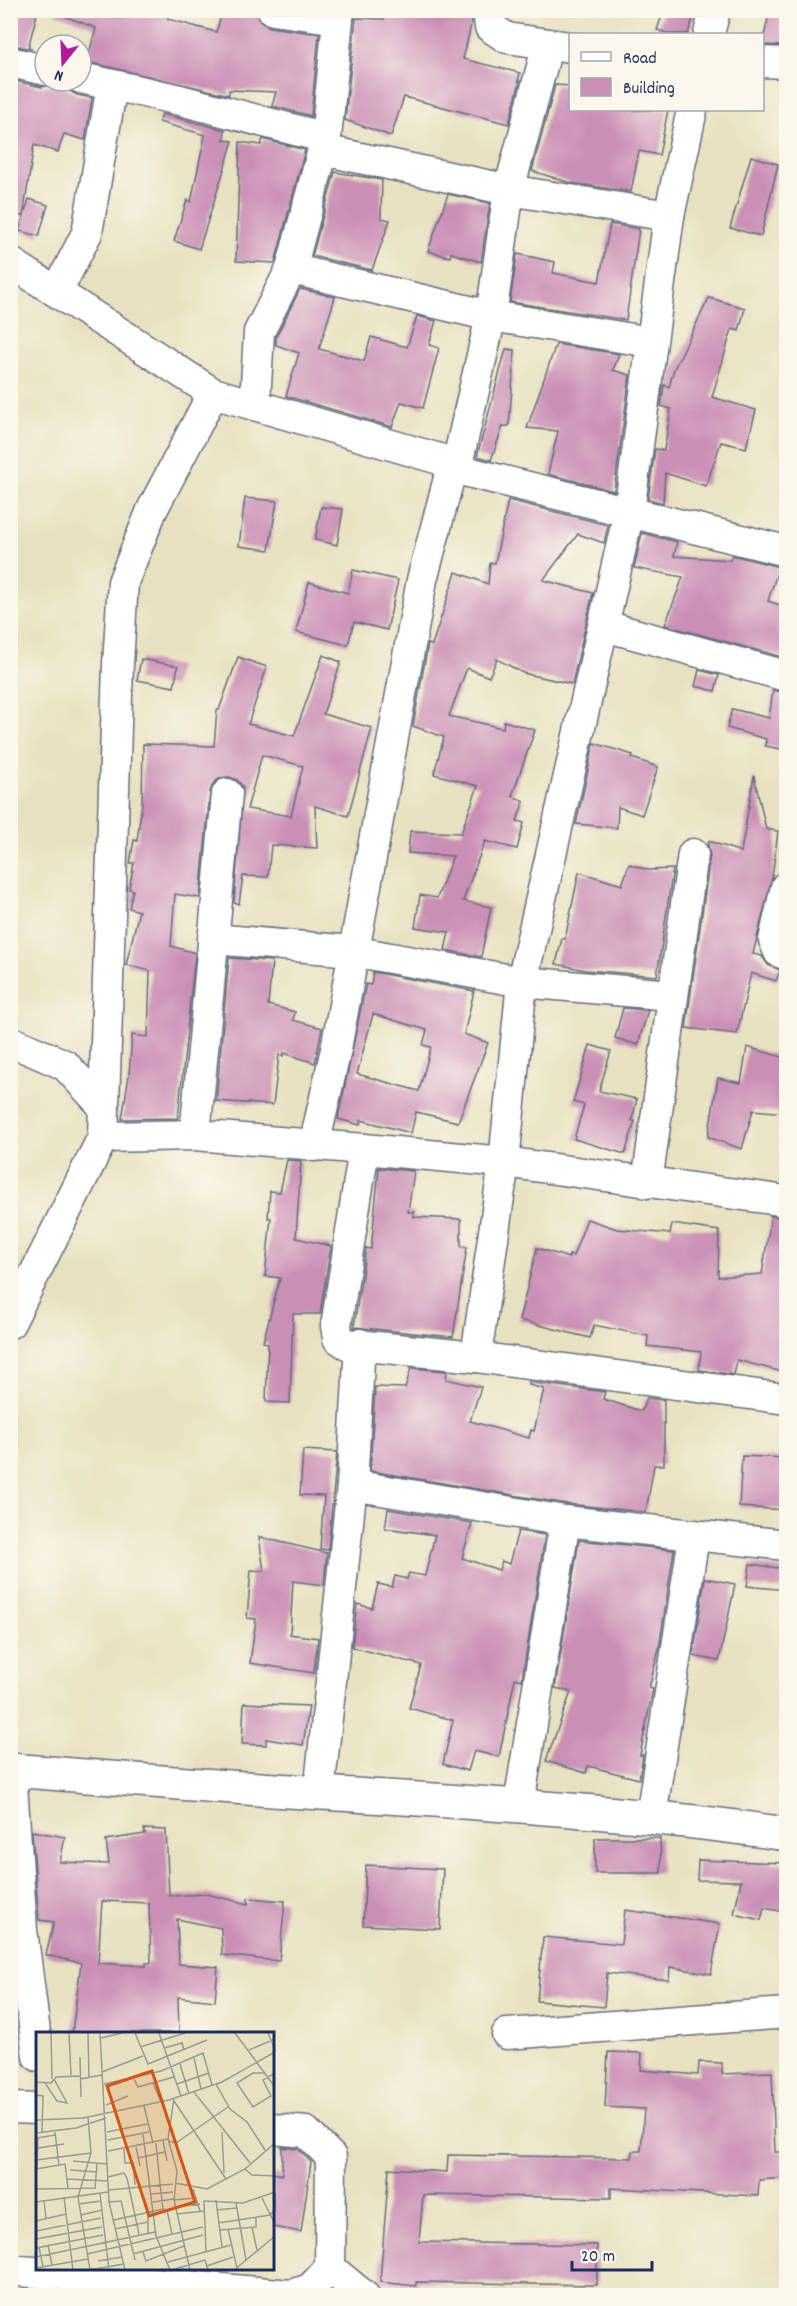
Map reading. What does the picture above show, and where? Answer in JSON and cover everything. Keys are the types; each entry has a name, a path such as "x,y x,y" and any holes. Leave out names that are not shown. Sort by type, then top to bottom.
{"street":[{"path":"255,403 259,332 291,269 325,144 338,15 273,10"},
{"path":"314,1146 336,1049 352,951 422,580 455,466 491,316 509,190 559,45 507,38 490,27 488,10"},
{"path":"709,33 715,10"},
{"path":"10,62 33,67"},
{"path":"764,62 786,63"},
{"path":"93,81 325,144 509,190 669,216"},
{"path":"57,292 87,233 112,85"},
{"path":"476,1357 504,1162 522,982 605,626 629,512 669,216 692,111"},
{"path":"10,262 213,393 255,403 455,466 786,551"},
{"path":"291,269 491,316 651,342"},
{"path":"10,1323 103,1137 118,664 123,582 152,510 213,393"},
{"path":"605,626 786,676"},
{"path":"195,1135 227,794"},
{"path":"647,1183 671,995 693,854"},
{"path":"786,887 774,940 778,952 786,954"},
{"path":"213,939 352,951 522,982 671,995"},
{"path":"10,1041 65,1065 105,1107"},
{"path":"103,1137 195,1135 504,1162 786,1201"},
{"path":"364,1149 336,1326 338,1338 347,1344 476,1357 786,1400"},
{"path":"318,1793 352,1485 360,1344"},
{"path":"352,1485 565,1521 786,1545"},
{"path":"519,1804 565,1521"},
{"path":"651,1817 694,1536"},
{"path":"36,2040 22,1930 11,1770 318,1793 519,1804 700,1821 786,1834"},
{"path":"507,2034 786,2013"},
{"path":"10,2108 36,2109"},
{"path":"10,2270 249,2293 290,2295 310,2289 330,2268 332,2157 306,2132 274,2129"},
{"path":"330,2268 364,2295"}],"building":[{"path":"10,10 38,10 28,48 32,49 10,45"},
{"path":"56,10 168,10 168,19 216,32 223,10 256,10 262,23 270,27 319,34 311,116 272,106 276,92 229,90 229,95 93,63 93,39 96,28 56,13"},
{"path":"385,10 471,10 472,21 463,59 520,73 509,124 404,97 391,136 345,120 356,18 384,19"},
{"path":"664,10 696,10 688,33 667,33 657,30"},
{"path":"770,10 786,10 786,46 764,45"},
{"path":"10,80 33,85 33,93 74,93 92,98 85,140 64,134 58,152 34,145 23,216 10,215"},
{"path":"555,85 569,86 567,110 569,111 668,111 659,155 639,151 631,192 571,183 532,171"},
{"path":"162,114 225,130 224,140 233,141 199,249 174,241 187,200 191,202 205,135 159,122"},
{"path":"263,139 305,150 275,263 236,261 240,142 261,145"},
{"path":"751,156 778,164 761,236 730,228"},
{"path":"335,172 382,180 381,218 390,220 372,270 312,256"},
{"path":"448,194 490,203 481,262 451,253 450,257 428,251"},
{"path":"29,199 48,205 39,236 19,231"},
{"path":"610,224 639,229 626,320 510,302 517,254 555,262 553,273 599,282"},
{"path":"300,289 335,297 319,349 364,361 371,337 407,347 417,316 436,321 429,345 439,348 423,408 401,402 392,427 286,396 299,353 276,345 276,337"},
{"path":"709,298 745,308 739,331 732,329 712,397 756,410 746,448 721,442 706,486 665,473 663,503 648,499 655,449 664,450 671,409 661,406 664,385 669,387 674,369"},
{"path":"556,344 619,354 613,370 630,375 614,491 548,474 558,431 527,428"},
{"path":"506,349 515,350 509,426 503,426 491,460 477,456"},
{"path":"245,498 277,501 269,550 239,546"},
{"path":"508,500 608,525 604,543 578,534 543,580 593,593 572,684 523,673 497,659 489,677 467,668 449,716 503,728 504,721 535,730 512,796 524,801 517,821 524,823 517,849 485,841 463,901 491,907 481,957 445,950 449,932 415,927 420,895 437,898 453,856 408,853 410,831 461,833 478,786 434,774 444,737 413,726 428,644 432,645 456,572 488,584 490,563 495,563"},
{"path":"321,507 343,509 337,545 315,540"},
{"path":"642,533 677,542 674,556 730,560 732,555 779,567 768,601 786,607 786,658 665,625 683,577 634,568"},
{"path":"353,570 398,580 387,630 354,622 348,645 296,632 309,582 348,593"},
{"path":"323,655 341,662 323,714 372,728 348,816 315,806 317,848 271,845 268,877 243,876 239,904 234,903 243,787 237,780 229,777 220,778 213,784 210,792 200,898 175,894 171,946 195,953 178,1118 122,1119 132,1035 148,1037 150,971 126,965 139,911 129,908 133,890 129,889 134,863 130,863 134,840 137,841 142,803 143,744 214,746 217,710 219,710 238,657 267,667 248,724 294,736","holes":["262,755 303,766 291,816 247,809"]},
{"path":"141,659 178,666 174,687 137,680"},
{"path":"699,670 719,675 715,691 695,686"},
{"path":"773,690 786,693 786,750 765,746 766,739 727,728 732,709 769,718"},
{"path":"594,743 633,755 632,758 658,767 642,815 618,807 617,828 576,824"},
{"path":"754,776 766,829 778,831 772,878 753,954 762,956 768,965 780,970 776,981 751,973 737,1034 686,1028 710,856 709,841 741,852"},
{"path":"629,864 648,870 673,869 657,976 585,970 556,964 562,938 565,939 579,872 622,885"},
{"path":"229,958 272,961 268,1005 295,1012 293,1020 322,1028 315,1063 284,1053 283,1056 279,1055 273,1105 216,1101"},
{"path":"373,972 474,991 464,1034 488,1043 458,1122 416,1112 411,1133 361,1120 360,1125 338,1119 366,984 371,985","holes":["373,1014 427,1030 423,1045 431,1047 419,1091 357,1074"]},
{"path":"623,1008 648,1010 638,1045 615,1038"},
{"path":"590,1045 611,1051 599,1091 637,1099 632,1121 635,1121 625,1154 574,1139 584,1105 573,1102"},
{"path":"747,1047 786,1058 786,1113 753,1110 742,1149 708,1137 718,1078 741,1083"},
{"path":"287,1160 301,1161 296,1238 331,1246 320,1314 293,1314 290,1403 266,1402 268,1343 263,1342 280,1278 265,1276 271,1218 268,1218 270,1191 280,1192"},
{"path":"379,1168 414,1171 408,1212 414,1212 414,1217 461,1219 461,1246 467,1247 453,1337 354,1327 366,1248 371,1249"},
{"path":"771,1216 786,1218 786,1373 737,1360 734,1375 699,1370 701,1352 647,1346 648,1336 594,1325 590,1338 519,1320 537,1248 569,1258 569,1255 573,1256 587,1219 617,1229 670,1234 672,1224 719,1231 718,1277 762,1274"},
{"path":"411,1368 447,1371 446,1379 481,1387 470,1421 529,1438 531,1430 534,1431 544,1389 529,1385 529,1382 605,1392 603,1399 641,1411 647,1398 664,1400 664,1465 654,1465 646,1512 567,1504 370,1471 375,1387 405,1388"},
{"path":"303,1450 337,1452 328,1550 320,1549 324,1496 300,1495"},
{"path":"742,1456 786,1458 786,1510 739,1507"},
{"path":"388,1509 472,1523 462,1558 499,1570 502,1561 509,1564 518,1531 545,1535 522,1680 515,1678 499,1757 474,1751 468,1771 443,1764 453,1720 409,1708 421,1665 352,1647 357,1604 372,1608 378,1584 392,1587 395,1576 407,1579 409,1573 425,1576 435,1535 385,1528"},
{"path":"259,1537 327,1553 324,1585 293,1581 290,1634 318,1638 314,1673 250,1663 256,1619 247,1618 251,1570 264,1571"},
{"path":"579,1540 674,1550 659,1649 649,1688 653,1689 640,1755 643,1755 639,1779 588,1766 586,1773 546,1761 571,1692 555,1688"},
{"path":"750,1564 786,1569 786,1590 747,1586"},
{"path":"705,1578 735,1584 719,1661 693,1656"},
{"path":"244,1703 309,1706 303,1745 266,1739 266,1745 242,1744"},
{"path":"144,1829 166,1830 169,1896 206,1894 248,1904 248,1898 285,1901 279,1961 222,1955 221,1928 177,1919 179,1964 218,1967 215,2001 178,1997 179,2032 72,2032 81,1963 46,1955 54,1922 39,1920 32,1831 65,1837 60,1862 109,1864 106,1840 145,1834","holes":["102,1901 149,1903 151,1963 146,1963 146,1966 98,1963"]},
{"path":"595,1838 660,1838 661,1873 595,1873"},
{"path":"698,1860 786,1863 786,1912 764,1908 761,1920 734,1914 741,1881 697,1880"},
{"path":"366,1865 443,1869 440,1929 363,1925"},
{"path":"625,1910 720,1924 711,1974 670,1967 669,1980 607,1973 604,2007 537,2001 543,1937 621,1944"},
{"path":"608,2052 642,2053 641,2070 698,2075 699,2062 722,2063 722,2074 772,2072 775,2152 786,2152 786,2178 759,2180 758,2196 611,2188 611,2198 423,2195 419,2242 597,2245 597,2285 416,2282 416,2286 380,2282 389,2168 447,2172 448,2155 632,2158 633,2151 641,2151 644,2109 605,2107"},
{"path":"282,2147 298,2149 311,2162 301,2232 274,2227 274,2173 282,2175"}]}
